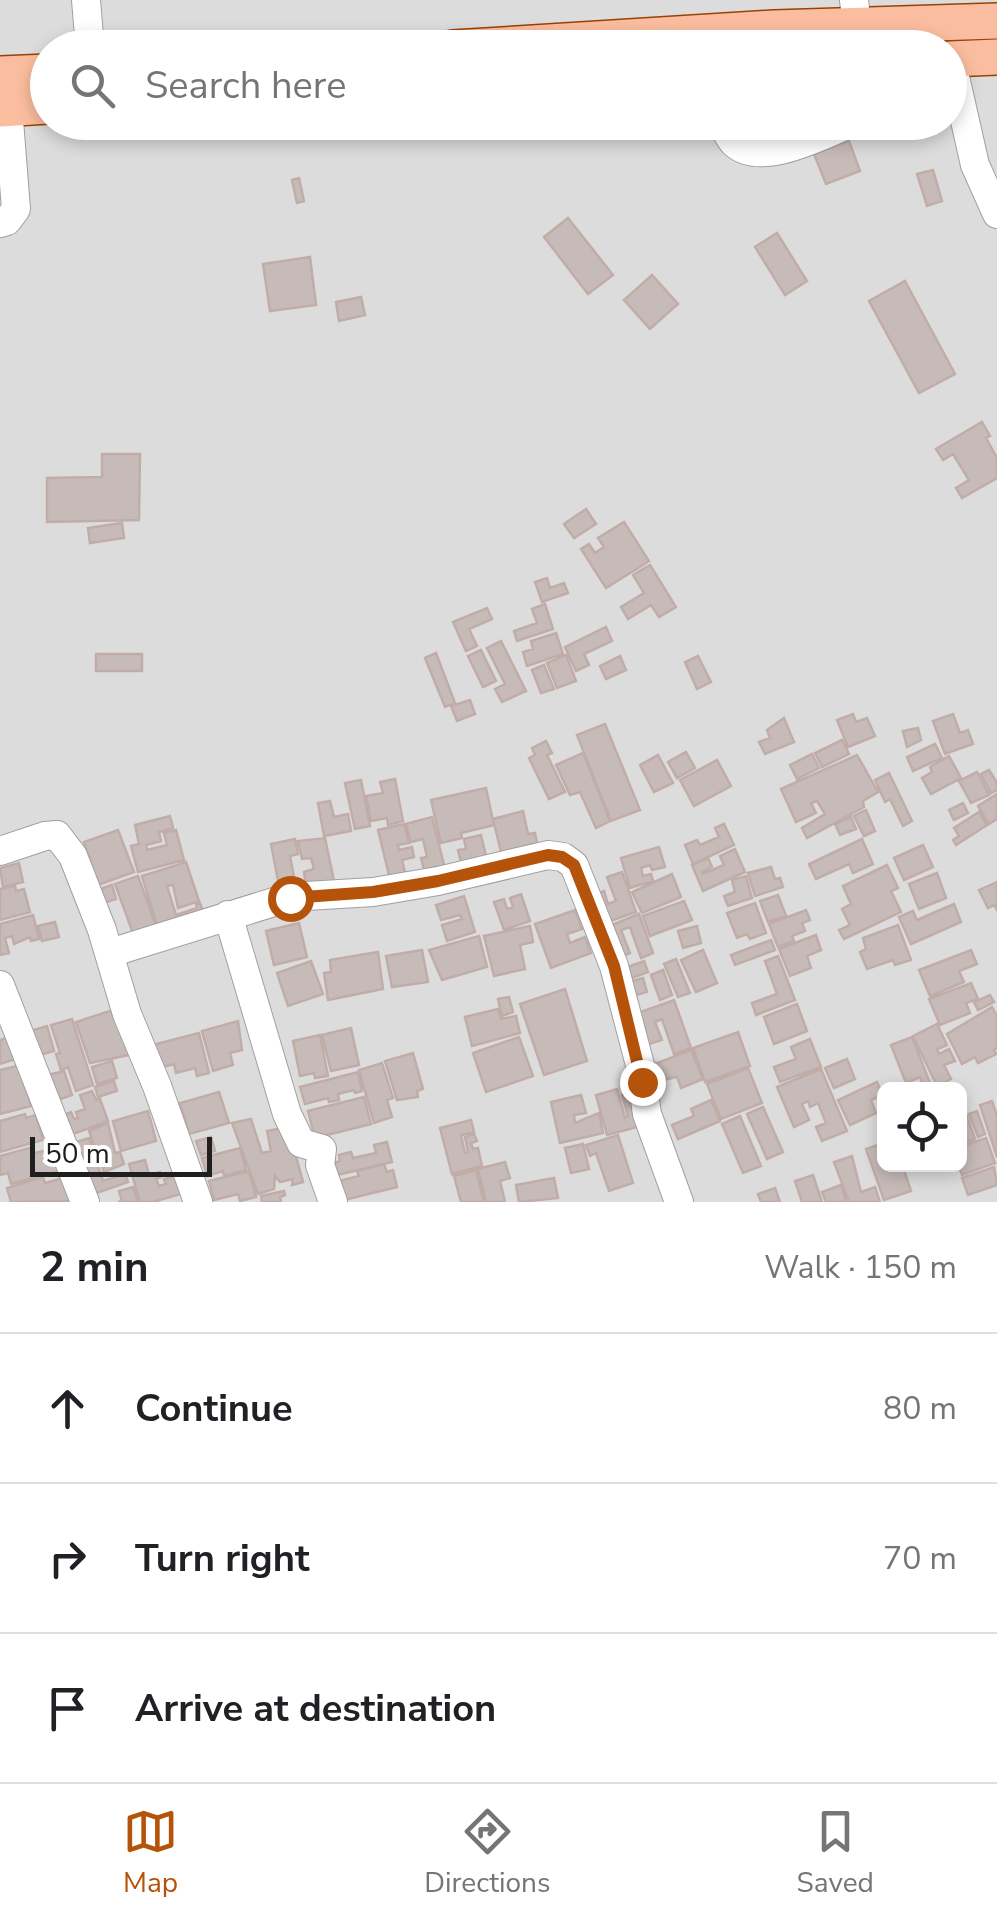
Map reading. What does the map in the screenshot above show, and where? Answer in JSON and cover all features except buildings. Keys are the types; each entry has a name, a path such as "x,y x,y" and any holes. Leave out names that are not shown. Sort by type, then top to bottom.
{"main road":[{"path":"660,30 855,13 997,21"},
{"path":"967,58 997,57"},
{"path":"3,97 30,82"},
{"path":"3,97 30,102"}],"street":[{"path":"86,0 88,30"},
{"path":"0,223 16,209 3,97"},
{"path":"967,131 975,165 997,214"},
{"path":"731,140 746,151 768,154 806,140"},
{"path":"0,851 44,836 56,835 64,841 110,953 128,1014 198,1202"},
{"path":"110,953 290,898 373,892 531,858 562,857 574,865 614,966 640,1065 647,1114 679,1202"},
{"path":"228,914 287,1114 301,1144 322,1150 320,1165 333,1202"},
{"path":"0,984 85,1202"}],"shaded area":[{"path":"0,0 997,0 997,1202 0,1202"}],"route":[{"path":"290,898 373,892 531,858 562,857 574,865 614,966 642,1082"}]}
